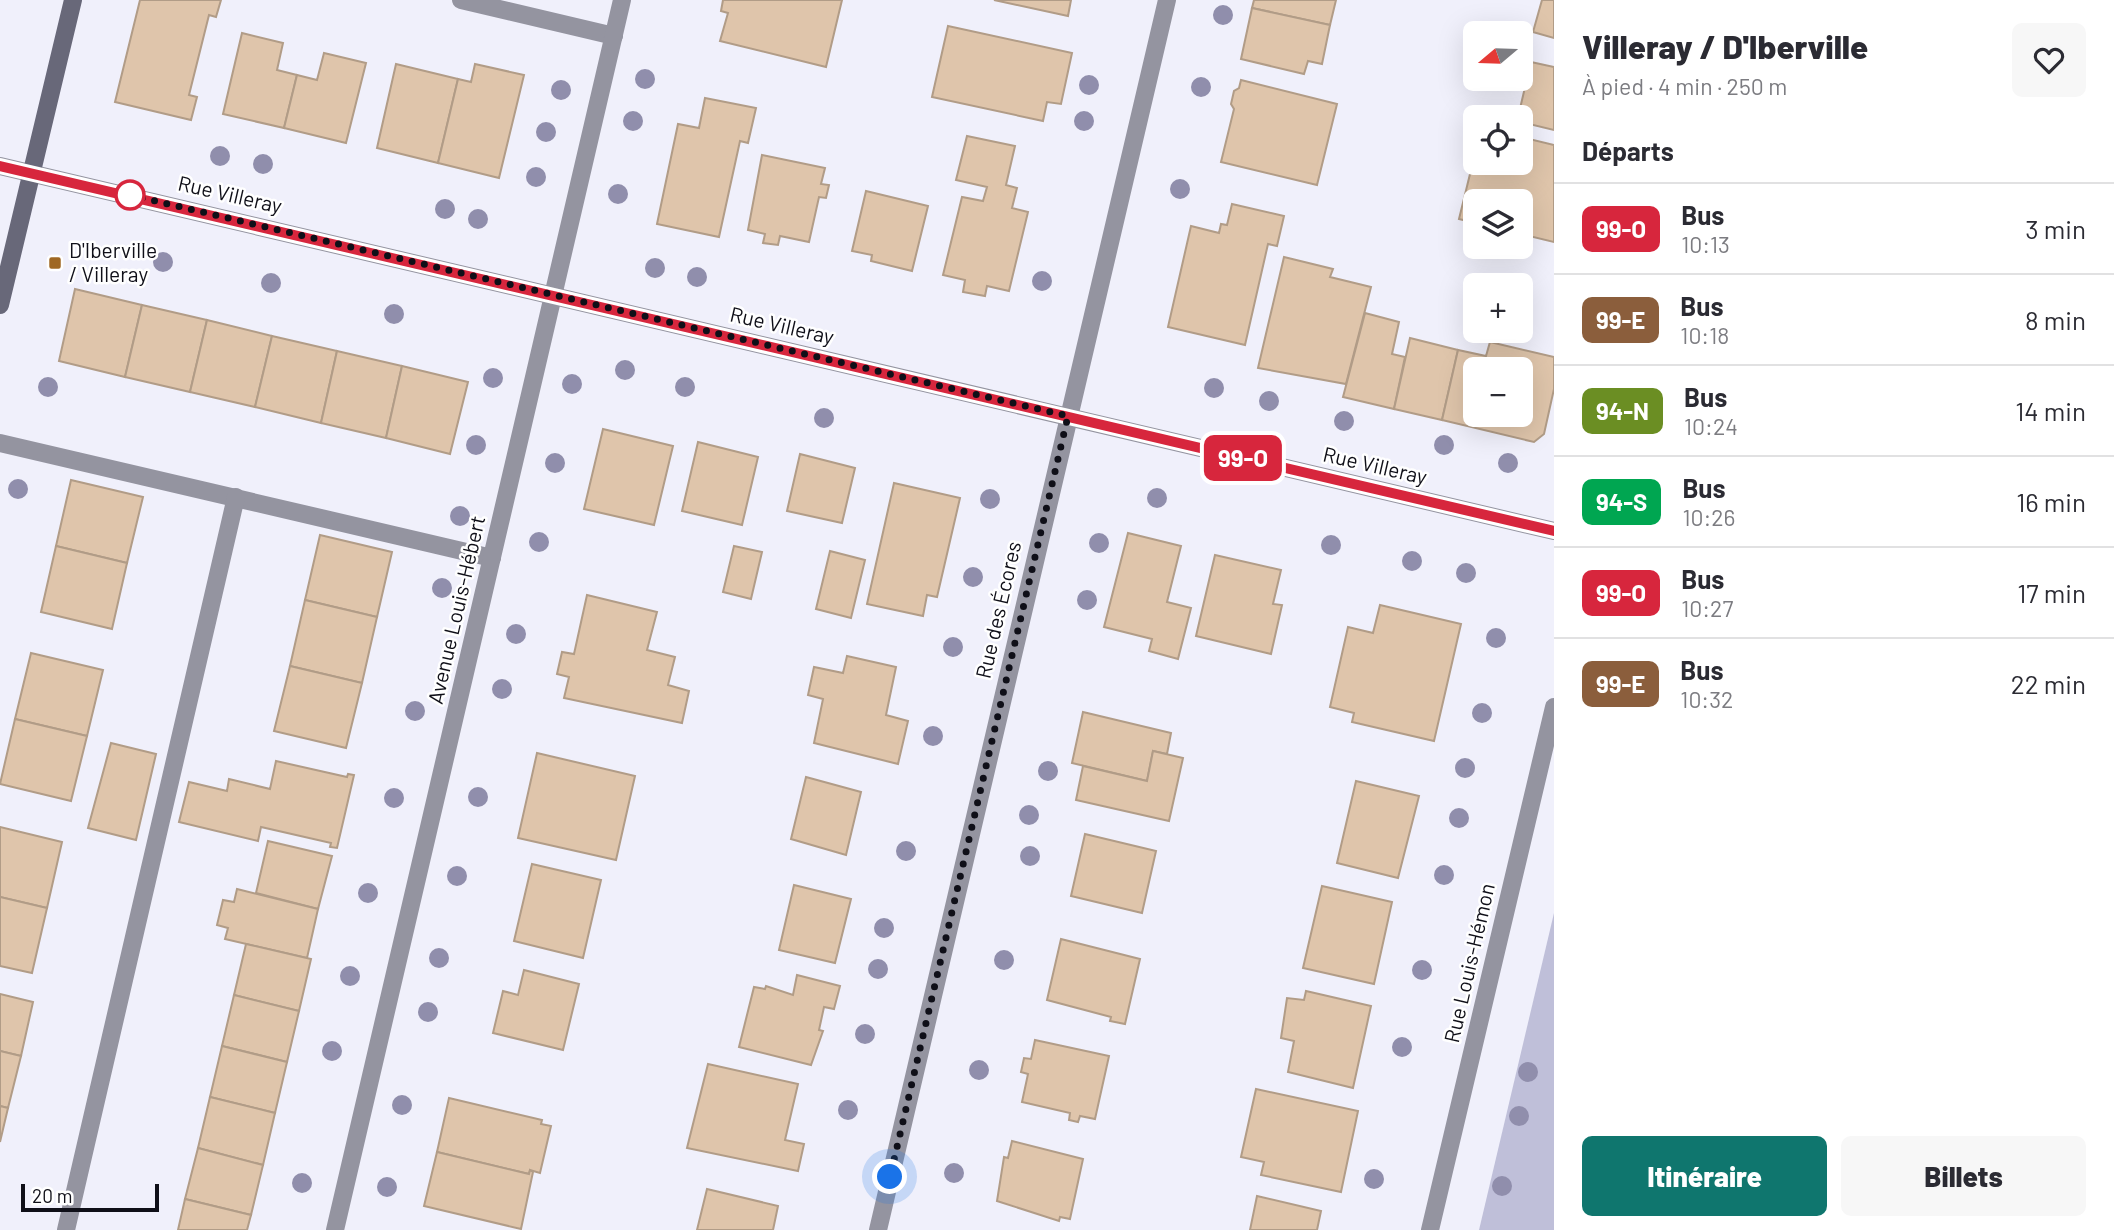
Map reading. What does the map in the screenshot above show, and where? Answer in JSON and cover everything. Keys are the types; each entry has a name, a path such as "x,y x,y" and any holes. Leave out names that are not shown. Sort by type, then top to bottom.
{"main road":[{"path":"0,305 73,0"}],"street":[{"path":"461,0 614,36"},
{"name":"Avenue Louis-Hébert","path":"335,1230 622,0"},
{"name":"Rue des Écores","path":"878,1230 1167,0"},
{"name":"Rue Villeray","path":"0,166 1554,531"},
{"path":"0,443 492,558"},
{"path":"66,1230 236,497"},
{"name":"Rue Louis-Hémon","path":"1430,1230 1554,707"}],"shaded area":[{"path":"1554,913 1554,1230 1479,1230"}],"building":[{"path":"140,0 221,0 216,17 209,15 189,95 197,97 191,120 115,102"},
{"path":"723,0 842,0 826,67 720,41 728,13 721,11"},
{"path":"994,0 1071,0 1068,16"},
{"path":"1254,0 1336,0 1330,25 1252,8"},
{"path":"1542,0 1554,0 1554,38 1533,32"},
{"path":"1252,8 1330,25 1322,64 1308,61 1304,74 1241,59"},
{"path":"948,26 1072,53 1061,104 1047,102 1043,121 932,97"},
{"path":"242,33 283,43 277,70 297,75 284,128 223,114"},
{"path":"324,53 366,63 346,143 284,128 297,75 317,80"},
{"path":"1533,62 1554,67 1554,130 1533,125 1533,105 1521,105 1524,91 1533,91"},
{"path":"396,64 458,79 438,163 377,148"},
{"path":"475,64 524,75 499,178 438,163 458,79 471,82"},
{"path":"1241,80 1337,104 1317,185 1221,162 1234,109 1231,104 1234,91 1239,88"},
{"path":"705,98 756,108 748,143 740,141 719,237 657,224 678,124 699,128"},
{"path":"967,136 1015,146 1006,185 1017,188 1012,208 1028,212 1009,291 987,286 985,296 963,292 965,280 943,275 962,197 983,201 987,187 956,180"},
{"path":"1533,140 1554,145 1554,242 1533,237 1533,189 1466,189 1470,175 1533,175"},
{"path":"762,155 825,168 821,184 829,185 826,198 819,197 809,242 780,236 778,245 763,243 765,234 748,230"},
{"path":"866,191 928,206 912,271 871,261 872,255 852,251"},
{"path":"1463,203 1463,220 1459,219"},
{"path":"1232,204 1284,216 1277,246 1268,244 1245,345 1168,327 1191,226 1219,233 1221,224 1227,225"},
{"path":"1284,257 1333,269 1330,277 1371,287 1346,384 1258,368"},
{"path":"75,289 142,305 125,377 59,361"},
{"path":"142,305 207,320 190,392 125,377"},
{"path":"1365,313 1399,322 1392,354 1405,357 1394,409 1343,397"},
{"path":"207,320 272,336 255,407 190,392"},
{"path":"272,336 337,351 321,423 255,407"},
{"path":"1410,338 1458,350 1442,420 1394,409"},
{"path":"1490,343 1494,343 1554,357 1554,389 1544,434 1534,442 1471,427 1533,427 1533,357 1463,357 1463,425 1442,420 1458,350 1486,356"},
{"path":"337,351 402,366 386,438 321,423"},
{"path":"402,366 468,382 450,454 386,438"},
{"path":"603,429 673,446 654,525 584,509"},
{"path":"698,442 758,457 742,525 682,511"},
{"path":"800,454 855,468 842,523 787,511"},
{"path":"71,480 143,497 127,563 56,546"},
{"path":"894,483 960,498 937,597 927,595 923,616 867,604"},
{"path":"1128,533 1181,546 1167,602 1191,608 1178,659 1149,651 1152,639 1104,627"},
{"path":"320,535 392,552 377,617 305,600"},
{"path":"56,546 127,563 112,629 41,612"},
{"path":"734,546 762,552 751,599 723,592"},
{"path":"830,551 865,560 851,618 816,609"},
{"path":"1215,555 1281,570 1273,604 1282,605 1271,654 1196,636"},
{"path":"587,595 657,612 647,650 675,657 668,685 689,691 682,723 564,698 569,677 557,674 562,652 574,654"},
{"path":"305,600 377,617 362,683 290,666"},
{"path":"1380,605 1461,624 1434,741 1352,722 1354,713 1330,707 1348,627 1373,633"},
{"path":"31,653 103,670 87,736 15,719"},
{"path":"847,656 896,667 886,715 908,721 898,764 814,743 823,699 808,695 814,667 843,673"},
{"path":"290,666 362,683 346,748 274,731"},
{"path":"1083,712 1171,733 1167,754 1153,751 1147,781 1072,763"},
{"path":"15,719 87,736 71,801 0,784"},
{"path":"111,743 156,754 136,840 88,828"},
{"path":"1153,751 1183,758 1169,821 1076,800 1083,766 1147,781"},
{"path":"537,753 635,776 616,860 518,838"},
{"path":"276,761 347,777 348,774 354,775 337,848 330,847 331,843 261,827 258,841 179,822 189,782 227,791 229,779 270,789"},
{"path":"806,777 861,792 846,855 791,839"},
{"path":"1356,781 1419,796 1398,878 1337,863"},
{"path":"0,827 62,842 47,908 0,897"},
{"path":"1085,834 1156,851 1142,913 1071,896"},
{"path":"268,841 332,856 318,909 256,893"},
{"path":"532,864 601,880 583,958 514,941"},
{"path":"794,885 851,899 835,963 779,950"},
{"path":"1322,886 1392,902 1374,984 1303,968"},
{"path":"237,889 318,909 307,958 225,939 228,928 217,925 223,900 234,902"},
{"path":"0,897 47,908 32,973 0,966"},
{"path":"1061,939 1140,959 1125,1024 1110,1021 1111,1017 1047,1000"},
{"path":"246,944 311,959 299,1011 234,995"},
{"path":"524,970 579,984 563,1050 493,1033 503,991 518,995"},
{"path":"797,975 840,986 834,1009 824,1007 819,1030 823,1031 811,1065 739,1047 754,987 765,989 766,986 793,995"},
{"path":"1306,991 1371,1006 1353,1088 1288,1072 1294,1041 1281,1038 1287,998 1304,1000"},
{"path":"0,994 33,1002 21,1056 0,1051"},
{"path":"234,995 299,1011 287,1062 222,1046"},
{"path":"1035,1040 1109,1056 1095,1119 1080,1116 1078,1122 1069,1120 1070,1113 1022,1102 1028,1074 1021,1072 1024,1058 1031,1059"},
{"path":"222,1046 287,1062 275,1113 210,1097"},
{"path":"0,1051 21,1056 8,1108 0,1106"},
{"path":"708,1064 798,1084 785,1140 804,1144 798,1171 687,1148"},
{"path":"1256,1089 1358,1111 1341,1192 1261,1175 1264,1162 1241,1157"},
{"path":"210,1097 275,1113 263,1165 198,1148"},
{"path":"449,1098 542,1120 541,1124 551,1126 540,1173 530,1170 529,1174 437,1152"},
{"path":"0,1106 8,1108 0,1142"},
{"path":"1012,1141 1083,1159 1070,1219 1060,1217 1059,1221 997,1201 1004,1157 1008,1158"},
{"path":"198,1148 263,1165 251,1215 185,1199"},
{"path":"437,1152 529,1174 530,1170 533,1172 521,1229 424,1206"},
{"path":"707,1189 778,1206 773,1230 697,1230"},
{"path":"1257,1196 1321,1211 1317,1230 1250,1230"},
{"path":"185,1199 251,1215 247,1230 178,1230"}],"bus line":[{"name":"99-O","path":"0,166 1554,531"}],"place":[{"name":"D'Iberville / Villeray","path":"55,263"}],"route":[{"path":"130,195 1068,416 890,1177"}]}
